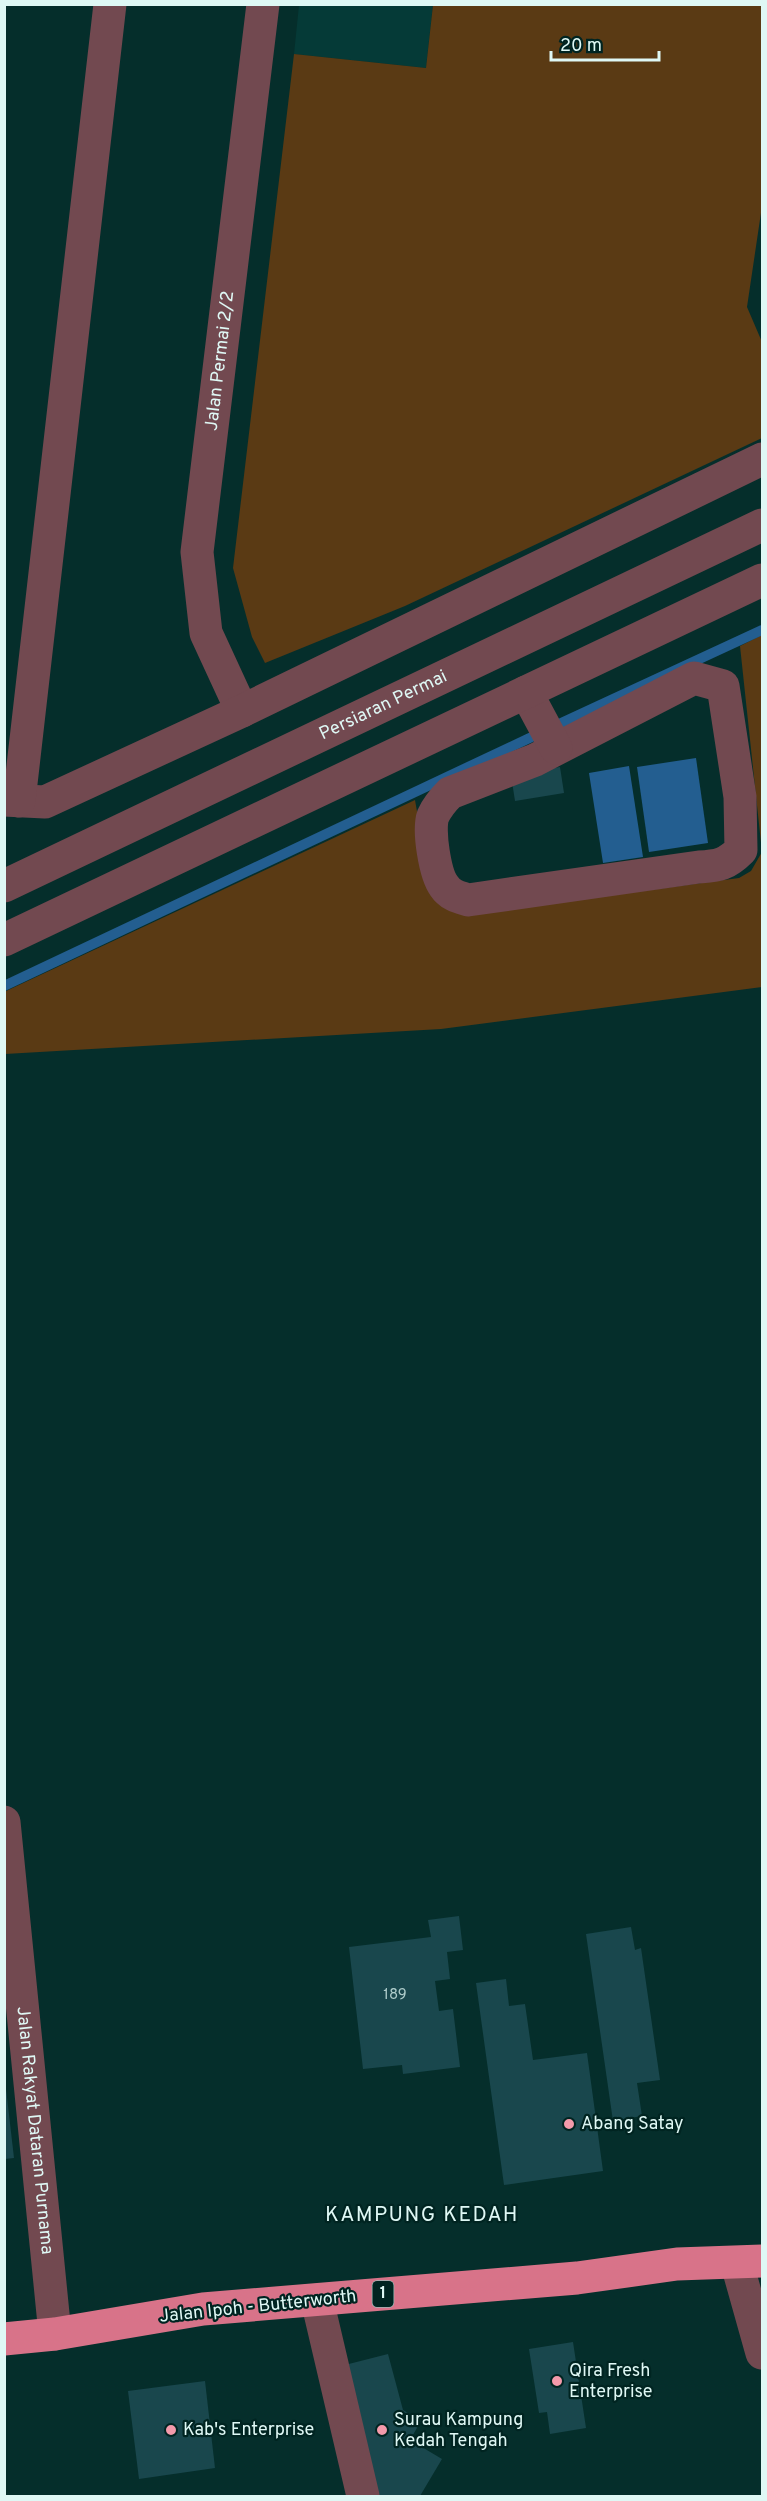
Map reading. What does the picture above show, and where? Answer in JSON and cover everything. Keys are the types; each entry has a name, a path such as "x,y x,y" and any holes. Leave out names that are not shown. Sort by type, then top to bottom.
{"highway":[{"name":"Jalan Ipoh - Butterworth","path":"4,2339 55,2334 203,2309 576,2278 677,2264 750,2263"}],"street":[{"path":"110,4 12,800 45,802 242,711 762,459"},
{"name":"Jalan Permai 2/2","path":"242,711 206,633 197,552 263,4"},
{"name":"Persiaran Permai","path":"4,886 762,525"},
{"path":"4,940 762,580"},
{"path":"694,678 723,686 740,798 741,850 722,866 699,867 468,900 454,896 444,886 440,877 430,832 433,817 441,802 450,793 485,781 556,748 694,678"},
{"path":"526,692 556,748"},
{"name":"Jalan Rakyat Dataran Purnama","path":"4,1822 55,2334"},
{"path":"750,2263 762,2353"},
{"path":"317,2300 363,2496"}],"shaded area":[{"path":"299,5 433,5 426,68 294,54"},
{"path":"433,5 762,5 762,206 747,307 762,342 762,438 405,606 265,663 252,637 233,568 294,54 426,68"},
{"path":"762,635 762,852 740,646"},
{"path":"415,800 431,892 464,915 739,878 751,871 762,852 762,987 441,1029 5,1054 4,992"}],"water":[{"path":"696,758 708,843 649,852 637,767"},
{"path":"629,766 643,857 603,863 589,773"}],"building":[{"path":"560,767 564,793 515,801 511,775"},
{"path":"459,1916 463,1950 447,1952 450,1979 435,1981 439,2011 453,2009 460,2067 403,2074 402,2065 363,2069 349,1947 431,1937 428,1920"},
{"path":"631,1927 635,1950 641,1948 660,2080 637,2083 642,2116 613,2121 586,1934"},
{"path":"506,1979 509,2006 525,2004 533,2060 587,2053 603,2171 504,2185 476,1983"},
{"path":"5,2080 14,2158 5,2159"},
{"name":"Qira Fresh Enterprise","path":"573,2342 586,2428 550,2434 547,2412 539,2413 529,2349"},
{"name":"Surau Kampung Kedah Tengah","path":"388,2354 403,2410 421,2421 410,2440 442,2459 420,2496 370,2496 333,2368"},
{"name":"Kab's Enterprise","path":"205,2381 215,2468 139,2479 128,2391"}],"waterway":[{"path":"559,724 762,630"},
{"path":"4,986 538,734"}],"place":[{"name":"Abang Satay","path":"569,2124"},
{"name":"Qira Fresh Enterprise","path":"557,2381"},
{"name":"Kab's Enterprise","path":"171,2430"},
{"name":"Surau Kampung Kedah Tengah","path":"382,2430"}],"district":[{"name":"KAMPUNG KEDAH","path":"422,2215"}]}
